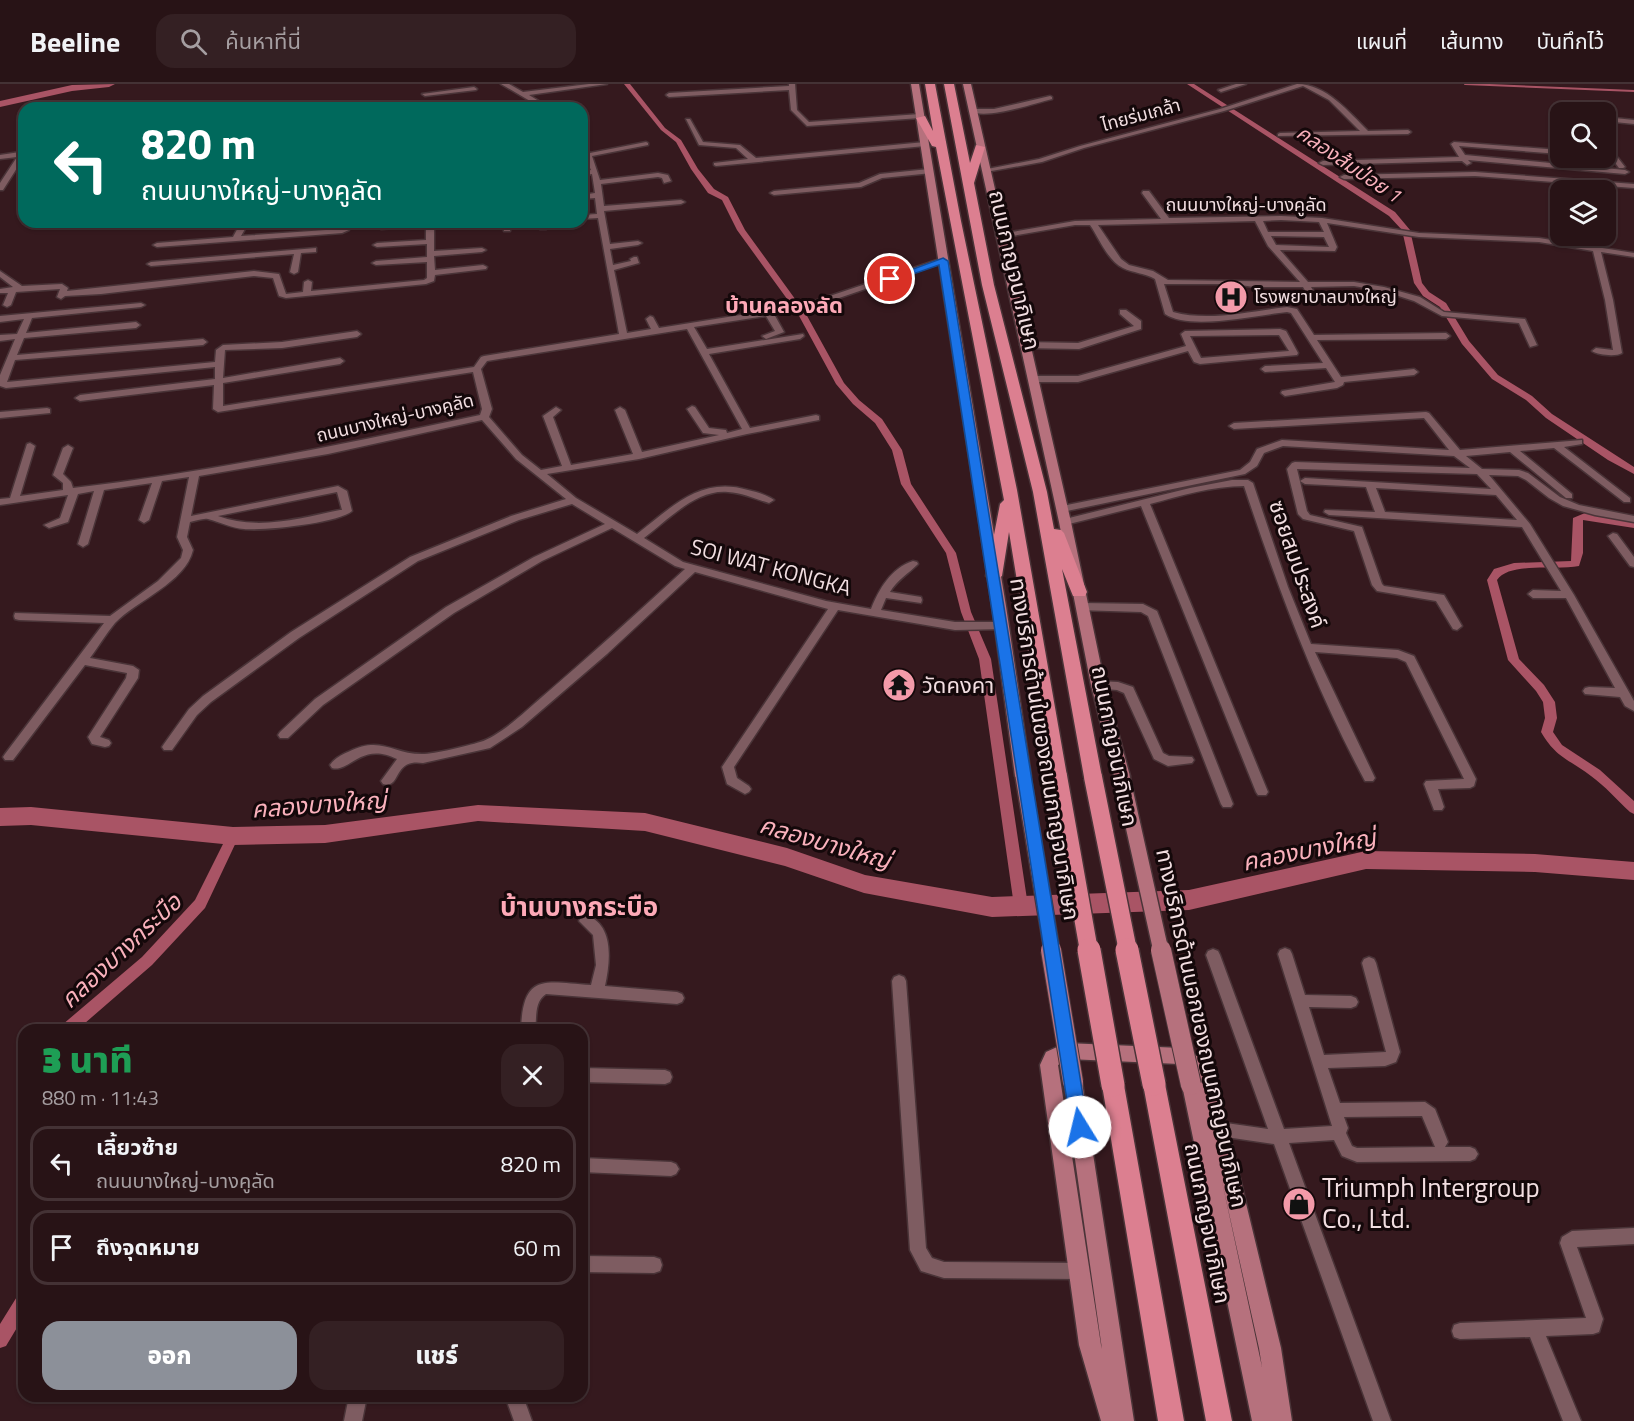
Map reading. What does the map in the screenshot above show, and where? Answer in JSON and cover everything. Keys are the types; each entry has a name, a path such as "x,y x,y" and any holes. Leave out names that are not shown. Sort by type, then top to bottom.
{"highway":[{"name":"ถนนกาญจนาภิเษก","path":"930,84 1010,490 1171,1421"},
{"name":"ถนนกาญจนาภิเษก","path":"949,84 988,285 1040,492 1093,777 1219,1421"},
{"path":"921,117 943,156"},
{"path":"968,186 980,147"},
{"path":"994,576 1010,490"},
{"path":"1040,492 1080,600"}],"main road":[{"name":"ทางบริการด้านนอกของถนนกาญจนาภิเษก","path":"967,84 1064,516 1098,685 1122,776 1191,1085 1263,1421"},
{"name":"ทางบริการด้านในของถนนกาญจนาภิเษก","path":"915,85 1002,627 1023,776 1073,1082 1124,1421"},
{"path":"1112,1421 1090,1345 1081,1271 1049,1065 1052,1058 1066,1051 1181,1056 1190,1059 1201,1072 1219,1129 1270,1348 1281,1421"}],"street":[{"path":"504,84 537,102"},
{"path":"524,94 604,84"},
{"path":"1221,90 1243,84"},
{"path":"1303,84 1331,99 1365,132"},
{"name":"ไทยร่มเกล้า","path":"986,170 1040,161 1082,147 1222,110 1303,84"},
{"path":"669,95 791,86 794,110 807,124 921,117"},
{"path":"425,94 452,88 474,89"},
{"path":"972,111 994,111 1050,98"},
{"path":"688,120 701,144 738,146 754,160"},
{"path":"1616,120 1634,122"},
{"path":"1346,132 1354,143"},
{"path":"1280,135 1408,132"},
{"path":"1458,136 1462,144"},
{"path":"1493,136 1498,147"},
{"path":"1526,138 1531,150"},
{"path":"588,158 646,144"},
{"path":"716,164 926,144"},
{"path":"1475,174 1454,144 1550,153"},
{"path":"0,157 18,154"},
{"path":"1327,160 1394,157 1414,159 1428,156 1550,165"},
{"path":"1364,159 1380,176"},
{"path":"1414,159 1428,175"},
{"path":"1616,159 1634,186 1616,185"},
{"path":"588,160 598,182 600,212 624,337"},
{"path":"0,188 18,161"},
{"path":"1521,162 1529,178"},
{"path":"1598,168 1634,167"},
{"path":"588,173 595,171"},
{"path":"774,193 861,185 880,176 929,171"},
{"path":"1344,177 1475,174 1550,180"},
{"path":"598,182 658,175 665,177 667,181"},
{"path":"1146,192 1167,221"},
{"path":"588,196 599,195"},
{"path":"588,215 681,202"},
{"path":"1258,219 1274,247 1305,284 1314,300"},
{"name":"ถนนบางใหญ่-บางคูลัด","path":"1000,236 1060,225 1092,223 1258,219 1322,220 1419,235 1539,240 1634,255"},
{"path":"1274,247 1332,249 1327,235 1329,232 1322,220"},
{"path":"1092,223 1118,261 1126,267 1150,273 1159,279 1173,283 1354,284 1384,289 1417,299 1442,314 1522,321 1533,345"},
{"path":"236,240 242,228"},
{"path":"157,245 342,231 346,228"},
{"path":"0,291 62,286 64,288 61,297 161,282 255,273 276,276 284,296 430,281 430,228"},
{"path":"1266,234 1327,235"},
{"path":"377,244 429,242"},
{"path":"606,247 638,243"},
{"path":"1596,249 1609,300 1618,353 1596,351"},
{"path":"151,264 313,250"},
{"path":"376,263 482,250"},
{"path":"294,272 298,251"},
{"path":"255,273 258,255"},
{"path":"610,268 633,264 636,262 634,259"},
{"path":"193,279 199,260"},
{"name":"ถนนบางใหญ่-บางคูลัด","path":"0,501 158,480 328,451 484,417 487,409 477,369 484,359 804,307 943,261"},
{"path":"431,273 483,267"},
{"path":"471,268 474,279"},
{"path":"0,273 17,289"},
{"path":"385,274 385,286"},
{"path":"346,290 347,278"},
{"path":"1159,279 1169,314 1177,317 1211,317 1287,309 1294,311 1340,382 1337,385 1285,393"},
{"path":"307,294 308,282"},
{"path":"8,305 17,289"},
{"path":"0,319 141,305"},
{"path":"1024,345 1080,346 1138,327 1133,317 1123,312"},
{"path":"766,343 780,332 769,313"},
{"path":"28,316 2,383 6,386 219,364"},
{"path":"651,319 656,331"},
{"path":"0,338 136,325"},
{"path":"689,325 745,428"},
{"path":"1280,332 1283,333 1294,353 1198,361 1192,347 1186,333 1280,332"},
{"path":"357,334 282,345 227,347 220,350 217,406 224,409 477,369"},
{"path":"705,352 800,336"},
{"path":"1311,338 1446,336"},
{"path":"11,358 203,342"},
{"path":"1033,379 1078,378 1192,347"},
{"path":"81,398 340,361"},
{"path":"1265,369 1329,365"},
{"path":"1338,380 1414,372"},
{"path":"1,396 10,391 58,388"},
{"path":"693,409 706,431 711,432 816,418"},
{"path":"556,410 548,416 567,468"},
{"path":"620,410 639,456"},
{"path":"0,415 48,411"},
{"path":"1234,426 1426,415 1457,453 1481,472 1525,524 1634,708"},
{"name":"SOI WAT KONGKA","path":"484,417 519,457 573,500 679,564 835,606 955,626 1002,627"},
{"path":"1274,424 1282,443"},
{"path":"538,473 639,456 745,428"},
{"path":"1064,516 1174,484 1250,469 1260,451 1282,443 1457,453 1513,450 1579,442"},
{"path":"1556,445 1627,500"},
{"path":"14,500 30,446"},
{"path":"49,525 64,520 71,492 67,480 58,475 68,448"},
{"path":"1513,450 1569,496"},
{"path":"1457,626 1440,598 1381,589 1358,529 1307,517 1302,512 1292,469 1295,465 1504,472 1527,475 1556,498 1572,506 1590,512 1634,519"},
{"path":"9,757 112,620 162,584 186,559 188,550 182,537 195,474"},
{"path":"144,520 158,480"},
{"path":"1305,481 1499,492"},
{"name":"ซอยสมประสงค์","path":"1064,516 1232,483 1248,483 1283,587 1307,648 1398,654 1410,659 1470,778 1470,783 1465,784 1430,784 1438,807"},
{"path":"1370,485 1381,515"},
{"path":"83,544 100,488"},
{"path":"637,539 700,492 715,488 732,489 769,500"},
{"path":"185,520 211,517 338,489 342,491 347,506 347,511 343,513 239,527 225,524 211,517"},
{"path":"168,747 193,712 207,699 295,635 414,559 515,518 573,500"},
{"path":"1144,502 1262,792"},
{"path":"1329,512 1525,524"},
{"path":"284,735 319,702 450,610 538,559 612,524"},
{"path":"1613,536 1633,561"},
{"path":"875,612 890,580 898,572 913,564"},
{"path":"387,782 399,763 407,759 443,755 493,741 518,724 603,651 692,569"},
{"path":"882,594 917,600"},
{"path":"1533,594 1569,595"},
{"path":"1080,600 1143,608 1153,614 1227,804"},
{"path":"745,789 731,781 728,768 835,606"},
{"path":"19,616 112,620"},
{"path":"1307,648 1370,778"},
{"path":"81,660 133,670 132,678 94,737 96,741 105,742"},
{"path":"1098,685 1118,686 1129,690 1158,756 1168,761 1188,760"},
{"path":"1589,691 1624,693"},
{"path":"336,765 360,750 369,748 398,753 407,759"},
{"path":"586,921 599,932 603,965 597,992"},
{"path":"1286,954 1340,1128 1338,1132 1347,1151 1357,1155 1470,1154"},
{"path":"1213,955 1382,1421"},
{"path":"1318,1062 1391,1057 1393,1052 1369,963"},
{"path":"899,981 918,1250 927,1264 944,1270 1081,1271"},
{"path":"529,1024 533,994 538,989 677,998"},
{"path":"1300,1001 1351,1002"},
{"path":"588,1075 665,1077"},
{"path":"1334,1110 1425,1109 1430,1114 1440,1142"},
{"path":"1219,1129 1278,1137 1338,1132"},
{"path":"588,1165 670,1168"},
{"path":"1460,1331 1593,1326 1595,1318 1568,1243 1572,1239 1634,1236"},
{"path":"588,1264 654,1265"},
{"path":"1535,1329 1572,1421"},
{"path":"353,1421 357,1402"},
{"path":"516,1402 523,1421"}],"waterway":[{"path":"0,104 72,88 109,84"},
{"path":"627,84 663,129 679,141 711,191 725,199 741,230 802,314 840,384 856,402 879,421 897,450 906,484 951,553 966,612 985,659 1021,906"},
{"name":"คลองส้มป่อย 1","path":"1190,84 1392,214 1406,230 1418,283 1426,294 1443,305 1465,342 1495,377 1529,398 1549,416 1611,458 1634,471"},
{"path":"1465,84 1634,91"},
{"path":"1634,525 1585,516 1578,518 1578,553 1575,564 1514,566 1498,571 1492,580 1514,660 1540,688 1549,702 1551,718 1547,732 1558,748 1596,773 1634,809"},
{"name":"คลองบางใหญ่","path":"0,817 31,816 233,836 325,834 478,813 645,822 787,857 864,884 992,907 1189,900 1366,860 1535,863 1634,871"},
{"name":"คลองบางกระบือ","path":"74,1024 147,961 200,904 233,836"},
{"name":"คลองบางกระบือ","path":"0,1340 18,1311"}],"place":[{"name":"โรงพยาบาลบางใหญ่","path":"1231,297"},
{"name":"วัดคงคา","path":"899,685"},
{"name":"Triumph Intergroup Co., Ltd.","path":"1299,1204"}],"district":[{"name":"บ้านคลองลัด","path":"784,305"},
{"name":"บ้านบางกระบือ","path":"579,907"}],"route":[{"path":"890,279 943,261 1080,1127"}]}
